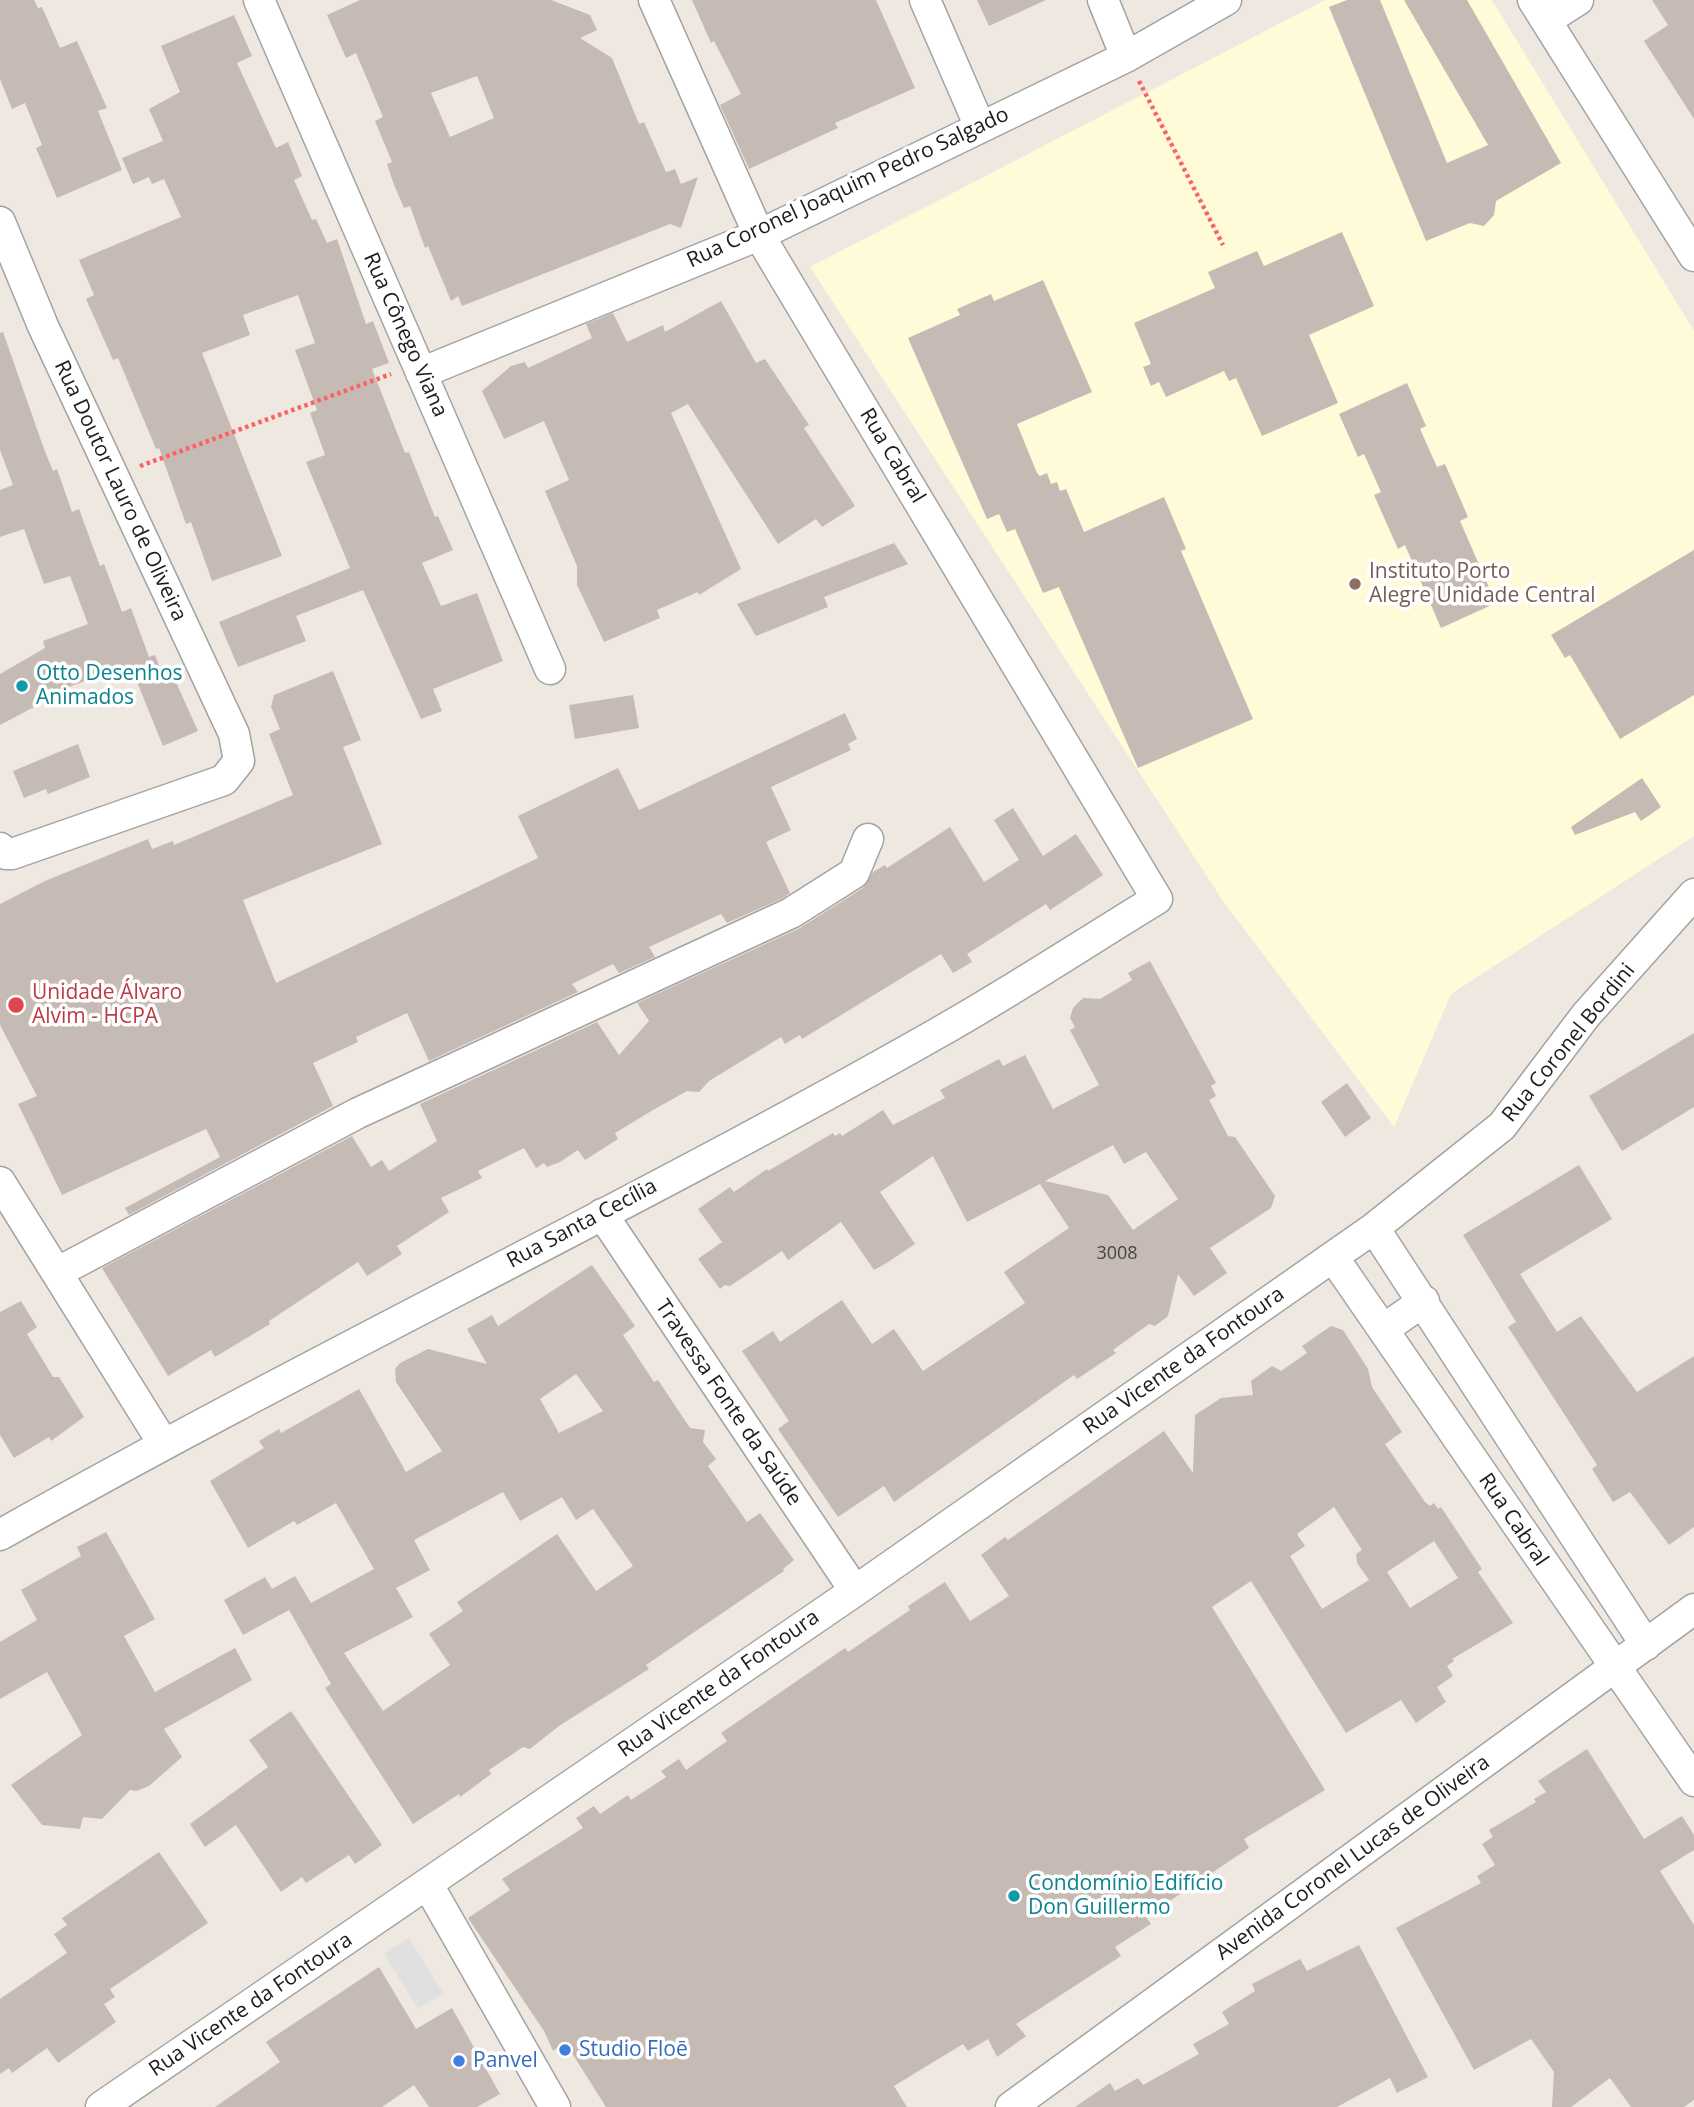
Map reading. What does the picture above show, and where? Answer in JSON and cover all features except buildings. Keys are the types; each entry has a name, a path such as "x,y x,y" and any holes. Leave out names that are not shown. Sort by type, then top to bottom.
{"street":[{"name":"Rua Cônego Viana","path":"259,0 550,669"},
{"name":"Rua Cabral","path":"654,0 759,235 1157,899"},
{"path":"925,0 980,127"},
{"path":"1103,0 1126,57"},
{"name":"Rua Coronel Joaquim Pedro Salgado","path":"421,373 759,235 1126,57 1226,0"},
{"path":"1578,0 1540,10 1694,256"},
{"name":"Rua Doutor Lauro de Oliveira","path":"0,222 43,326 234,734 239,761 224,780 12,854 6,854 0,848"},
{"path":"58,1272 359,1113 791,913 854,873 868,839"},
{"name":"Rua Coronel Bordini","path":"1333,1257 1374,1228 1502,1126 1586,1015 1694,894"},
{"name":"Rua Santa Cecília","path":"0,1535 163,1443 601,1214 937,1034 1157,899"},
{"path":"0,1182 163,1443"},
{"name":"Travessa Fonte da Saúde","path":"601,1214 855,1591"},
{"name":"Rua Cabral","path":"1374,1228 1646,1645"},
{"name":"Rua Cabral","path":"1333,1257 1694,1781"},
{"name":"Rua Vicente da Fontoura","path":"101,2107 855,1591 1333,1257"},
{"path":"1384,1329 1424,1301"},
{"name":"Avenida Coronel Lucas de Oliveira","path":"1011,2107 1694,1609"},
{"path":"428,1885 555,2107"}],"path":[{"path":"1145,93 1223,245"},
{"path":"113,477 387,374 421,373"}],"shaded area":[{"name":"Instituto Porto Alegre Unidade Central","path":"1325,0 1492,0 1694,331 1694,836 1451,994 1394,1127 1223,901 810,267"},
{"path":"409,1938 443,1993 418,2009 384,1954"}],"place":[{"name":"Instituto Porto Alegre Unidade Central","path":"1355,584"},
{"name":"Otto Desenhos Animados","path":"22,686"},
{"name":"Unidade Álvaro Alvim - HCPA","path":"16,1005"},
{"name":"Condomínio Edifício Don Guillermo","path":"1014,1896"},
{"name":"Studio Floē","path":"565,2050"},
{"name":"Panvel","path":"459,2061"}]}
